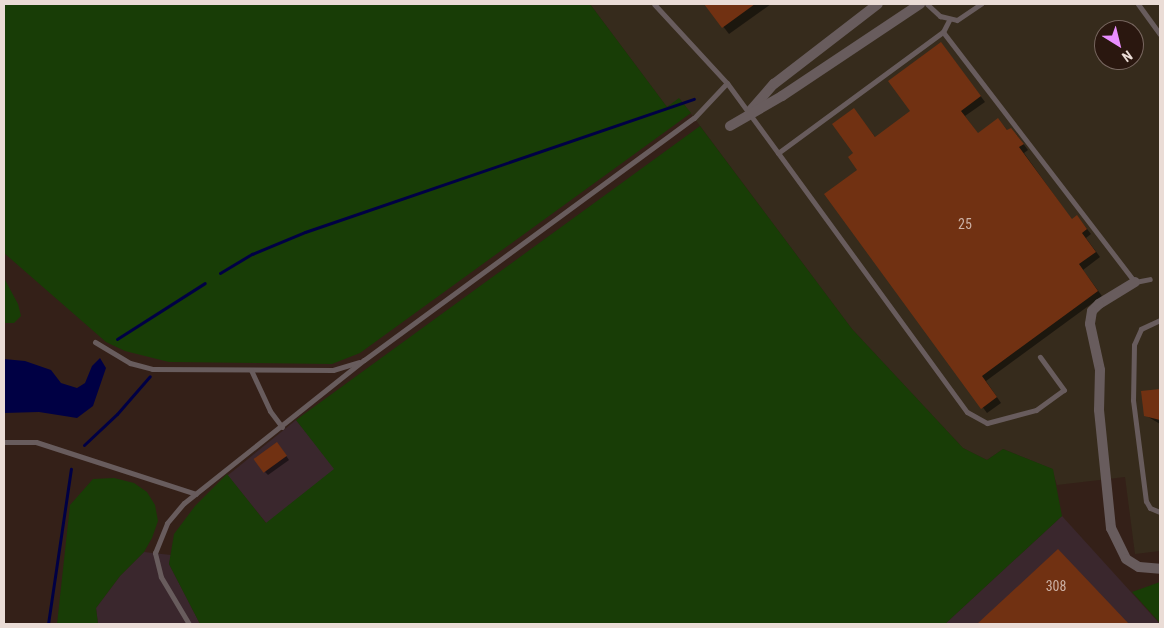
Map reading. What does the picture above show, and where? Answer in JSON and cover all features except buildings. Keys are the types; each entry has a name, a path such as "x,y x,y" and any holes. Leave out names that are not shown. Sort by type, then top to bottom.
{"street":[{"path":"749,113 774,84 878,4"},
{"path":"730,126 749,113 782,96 920,4"},
{"path":"1135,282 1098,304 1092,311 1090,324 1100,370 1099,410 1111,528 1126,559 1139,567 1160,569"}],"lane":[{"path":"654,4 727,83 967,412 987,424 1036,410 1064,390 1040,357"},
{"path":"927,4 949,20 957,20 981,4"},
{"path":"1138,4 1160,34"},
{"path":"778,153 943,32 949,20"},
{"path":"943,32 1135,282 1150,279"},
{"path":"189,624 161,577 155,553 167,523 196,494 364,360 694,118 727,83"},
{"path":"1160,320 1141,329 1134,346 1134,400 1146,501 1150,508 1160,512"},
{"path":"95,342 130,363 152,369 332,370 364,360"},
{"path":"251,370 270,411 282,427"},
{"path":"4,442 36,442 196,494"}],"shaded area":[{"path":"590,4 1160,4 1160,551 1135,554 1125,477 1057,485 1052,469 1003,449 987,460 963,448 852,329 680,99 667,107"},
{"path":"100,358 106,368 93,406 77,418 39,412 4,413 4,359 25,361 51,370 61,383 77,388 85,383 92,366"},
{"path":"296,420 336,469 267,524 228,475"},
{"path":"1062,516 1160,624 945,624"},
{"path":"144,552 171,555 169,564 200,624 98,624 96,608 120,576"}],"green space":[{"path":"4,4 590,4 667,107 679,98 691,113 360,353 332,364 169,362 125,351 106,342 4,253"},
{"path":"700,126 852,329 963,448 987,460 1003,449 1053,469 1062,516 945,624 200,624 169,564 174,534 195,506 227,474 266,523 334,469 296,420"},
{"path":"4,278 18,304 21,316 14,323 4,323"},
{"path":"114,478 134,483 147,492 155,505 158,521 152,538 144,552 120,576 96,608 98,624 57,624 70,505 93,479"},
{"path":"1160,582 1160,623 1132,592"}],"waterway":[{"path":"220,273 252,254 305,232 694,99"},
{"path":"117,339 205,283"},
{"path":"84,445 117,414 150,376"},
{"path":"48,624 71,469"}]}
